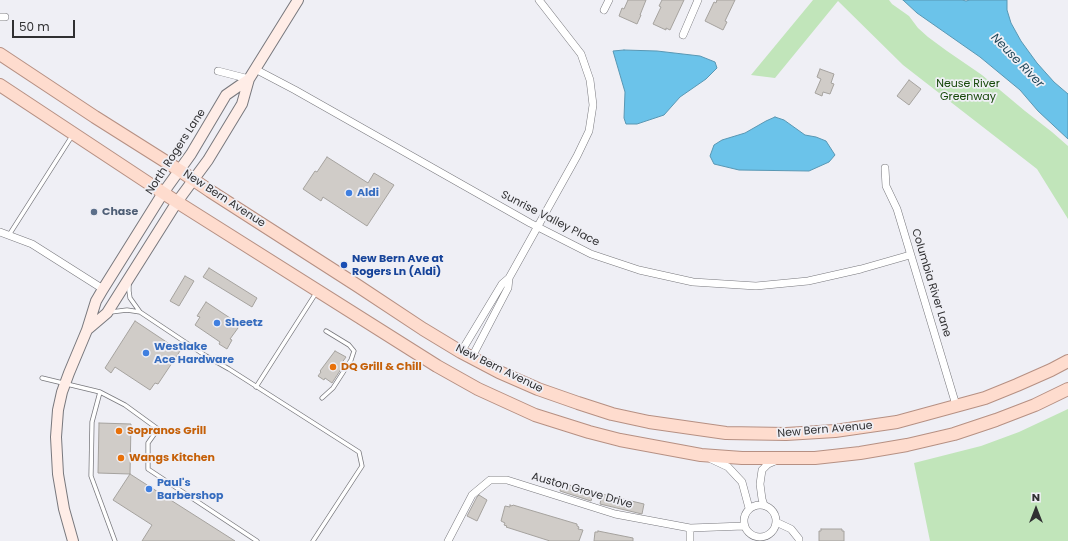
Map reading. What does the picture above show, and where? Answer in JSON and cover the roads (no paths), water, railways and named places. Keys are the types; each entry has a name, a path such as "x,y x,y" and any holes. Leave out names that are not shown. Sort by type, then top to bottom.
{"main road":[{"name":"New Bern Avenue","path":"0,54 423,329 466,355 538,389 612,414 650,422 726,433 786,434 835,431 897,422 985,398 1017,386 1068,361"},
{"path":"0,85 163,193 437,366 478,389 535,415 589,432 620,440 701,455 742,458 815,458 860,453 907,445 954,434 1035,405 1068,389"}],"street":[{"name":"North Rogers Lane","path":"87,330 107,313 177,202 208,160 242,104 249,79 298,0"},
{"path":"466,355 502,284 509,278 538,227 589,131 593,105 590,80 581,54 539,0"},
{"path":"604,10 609,0"},
{"path":"683,36 698,0"},
{"name":"Sunrise Valley Place","path":"255,69 538,227 591,254 639,270 694,282 756,286 808,281 861,269 910,255"},
{"path":"218,71 249,79"},
{"name":"North Rogers Lane","path":"73,541 64,509 58,474 56,437 58,410 65,384 87,330 96,301 163,193 191,154 226,95 249,79"},
{"name":"Columbia River Lane","path":"885,168 886,186 897,209 956,405"},
{"path":"0,232 32,244 103,289"},
{"path":"466,355 508,288 509,278"},
{"path":"701,455 728,467 742,482 749,508"},
{"path":"764,505 760,484 762,470 768,464 781,459"},
{"name":"Auston Grove Drive","path":"448,541 472,495 490,480 507,480 615,514 690,528 744,526"},
{"path":"761,504 764,505 771,509 774,513 776,522 774,529 766,536 755,537 746,530 744,526 744,515 749,508 761,504"},
{"path":"776,522 791,529 799,541"},
{"path":"690,528 690,541"}],"lane":[{"path":"9,235 74,133"},
{"path":"130,276 130,298 140,312 206,356 359,452 362,466 313,541"},
{"path":"256,387 318,291"},
{"path":"107,313 127,310 140,312"},
{"path":"322,398 333,388 351,360 354,351 349,345 326,331"},
{"path":"42,378 100,392 124,405 158,429 148,443 148,469 257,541"},
{"path":"100,392 92,422 91,476 115,541"}],"water":[{"name":"Neuse River","path":"903,0 1007,0 1007,10 1011,23 1021,41 1037,63 1054,82 1068,94 1068,139 1038,111 1020,90 980,57 917,13"},
{"path":"613,51 657,51 700,56 715,62 717,68 706,79 680,97 664,115 637,124 626,124 624,118 625,92"},
{"path":"775,117 784,120 805,135 826,141 835,155 829,162 809,171 739,170 714,164 710,156 714,145 722,140 745,133"}],"place":[{"name":"Aldi","path":"349,193"},
{"name":"Chase","path":"94,212"},
{"name":"New Bern Ave at Rogers Ln (Aldi)","path":"344,265"},
{"name":"Sheetz","path":"217,323"},
{"name":"Westlake Ace Hardware","path":"146,353"},
{"name":"DQ Grill & Chill","path":"333,367"},
{"name":"Sopranos Grill","path":"119,431"},
{"name":"Wangs Kitchen","path":"121,458"},
{"name":"Paul's Barbershop","path":"149,489"}],"park label":[{"name":"Neuse River Greenway","path":"968,90"}]}
